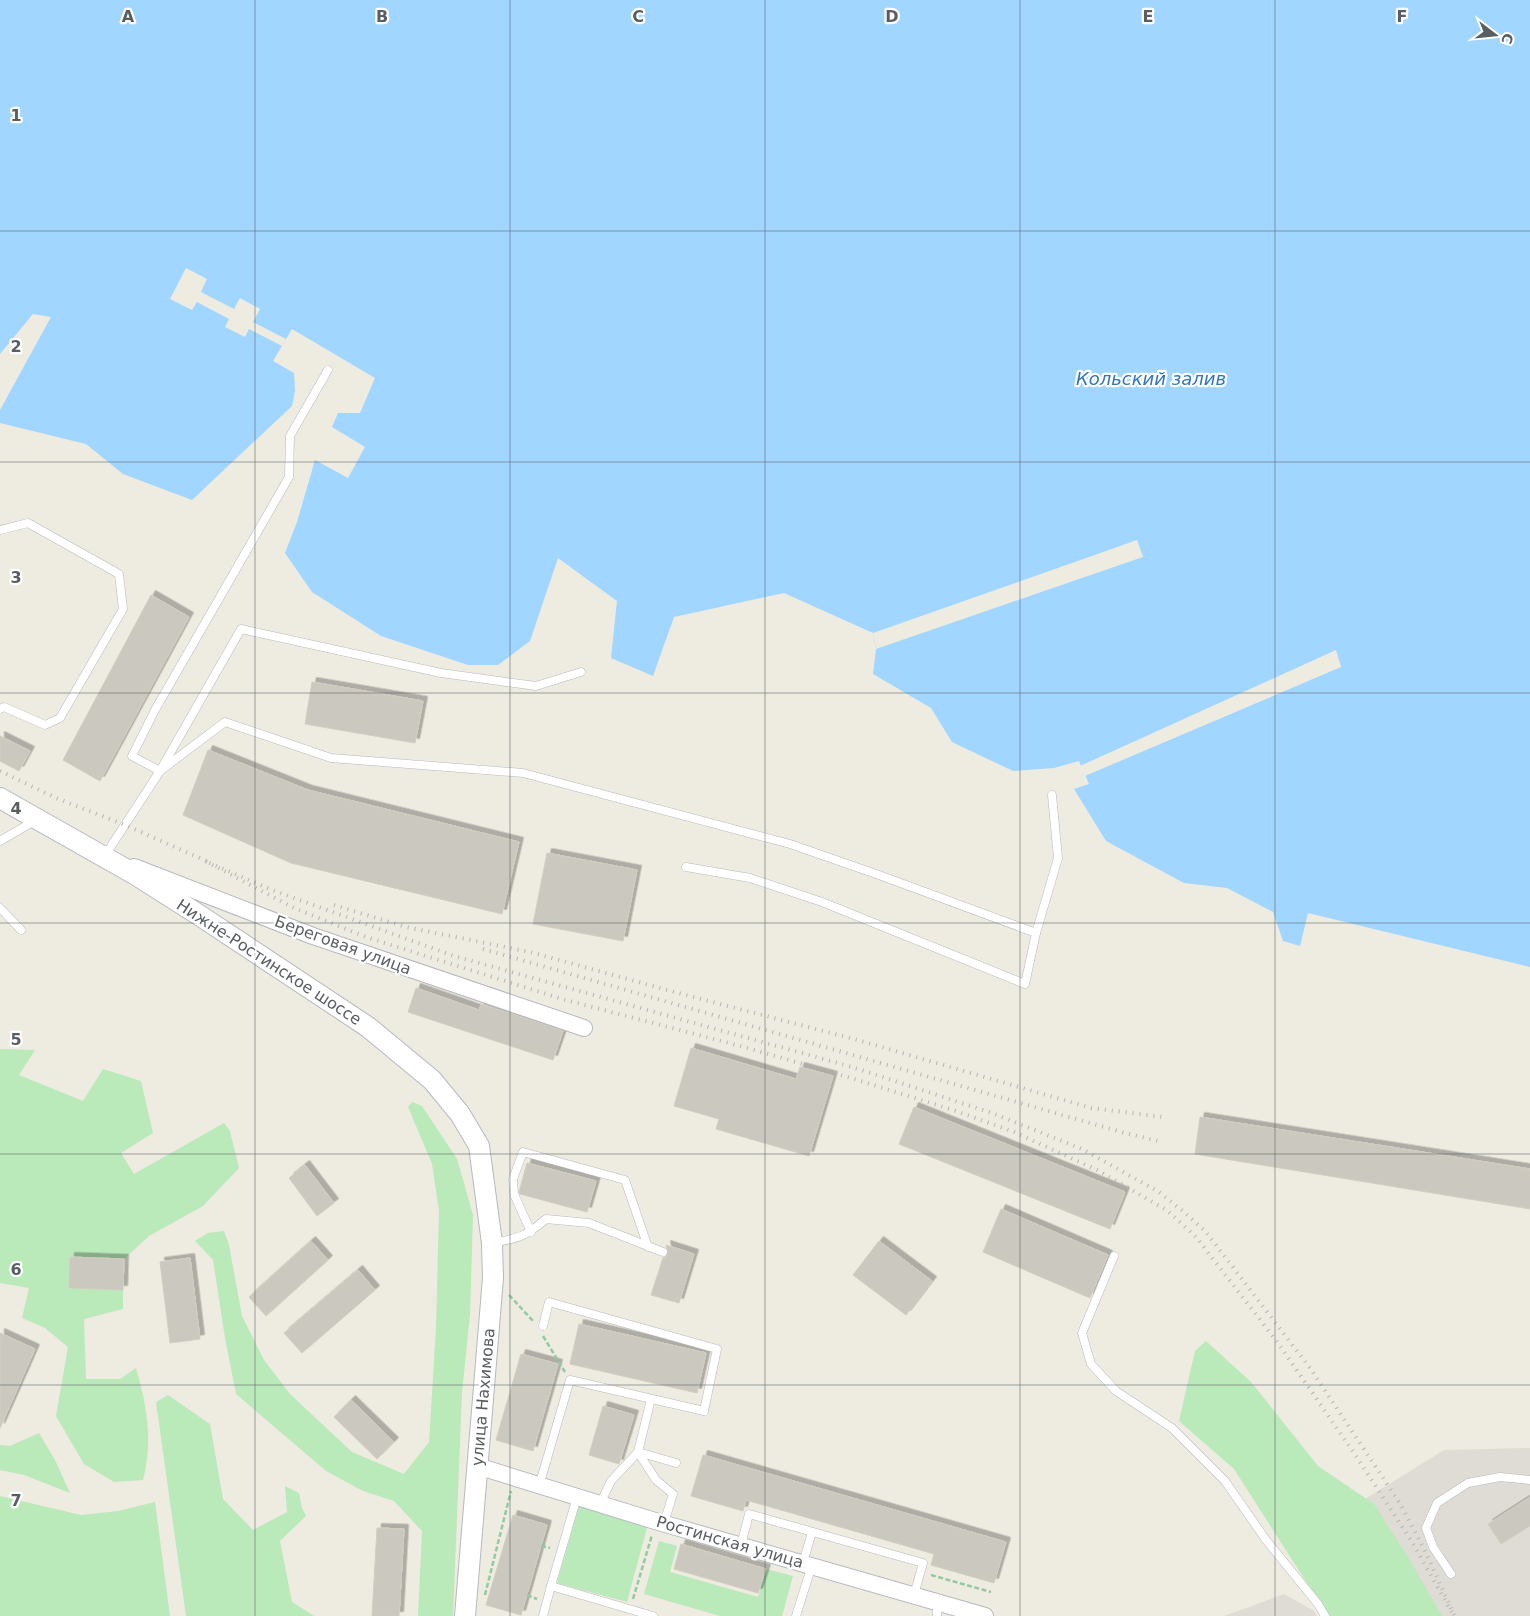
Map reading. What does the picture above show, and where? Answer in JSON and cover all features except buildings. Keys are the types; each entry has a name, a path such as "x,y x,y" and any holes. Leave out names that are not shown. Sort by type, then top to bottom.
{"street":[{"name":"Нижне-Ростинское шоссе","path":"0,798 199,915 368,1027 432,1080 460,1114 479,1146 484,1178"},
{"name":"Береговая улица","path":"104,858 137,868 313,936 584,1028"},
{"name":"улица Нахимова","path":"465,1616 493,1278 492,1243 484,1178"},
{"name":"Ростинская улица","path":"477,1466 660,1522 914,1595 937,1609 985,1616"}],"lane":[{"path":"160,771 132,756 155,710 290,477 290,436 328,370"},
{"path":"0,530 28,523 119,574 122,608 60,718 45,725 4,707 0,709"},
{"path":"104,858 160,771 241,630 441,673 536,686 581,672"},
{"path":"160,771 225,722 331,758 524,773 790,844 879,874 1036,933"},
{"path":"686,867 750,878 822,902 1025,984 1036,933 1058,858 1052,794"},
{"path":"0,841 38,819"},
{"path":"0,908 21,930"},
{"path":"531,1232 514,1194 513,1179 523,1152 626,1180 648,1247"},
{"path":"492,1243 519,1238 531,1232 546,1218 589,1223 663,1252"},
{"path":"1114,1256 1082,1333 1091,1364 1116,1390 1172,1428 1225,1481 1266,1540 1318,1604 1325,1616"},
{"path":"539,1486 570,1380 704,1411 717,1349 549,1302 541,1328"},
{"path":"600,1504 611,1481 638,1452 651,1399"},
{"path":"638,1452 676,1463"},
{"path":"638,1452 656,1480 673,1494 660,1522"},
{"path":"1451,1574 1433,1547 1426,1528 1437,1503 1468,1483 1500,1477 1530,1480"},
{"path":"543,1616 577,1497"},
{"path":"741,1545 749,1514 923,1564 914,1595"},
{"path":"796,1616 808,1564 812,1532"},
{"path":"551,1586 654,1616"}],"path":[{"path":"493,1278 534,1323"},
{"path":"541,1328 570,1380"},
{"path":"485,1598 514,1478"},
{"path":"630,1609 660,1522"},
{"path":"541,1546 552,1549"},
{"path":"527,1595 537,1598"}],"shaded area":[{"path":"1530,1448 1530,1616 1328,1616 1286,1548 1444,1450"},
{"path":"1284,1594 1314,1611 1317,1616 1224,1616"}],"green space":[{"path":"0,1049 35,1050 19,1075 83,1101 103,1069 141,1081 153,1133 121,1153 134,1174 224,1123 230,1131 239,1168 203,1206 149,1236 124,1259 70,1257 69,1288 123,1290 123,1309 84,1319 86,1379 120,1379 136,1368 146,1410 148,1437 148,1451 143,1480 114,1482 84,1464 56,1416 68,1347 45,1328 22,1318 29,1288 0,1283"},
{"path":"412,1102 422,1106 457,1159 473,1215 470,1315 462,1392 453,1616 418,1616 422,1531 394,1501 363,1491 326,1471 236,1394 213,1260 195,1241 208,1233 224,1231 229,1245 242,1316 264,1360 290,1394 352,1452 404,1474 429,1442 436,1328 439,1211 432,1164 408,1107"},
{"path":"1206,1341 1251,1382 1318,1466 1374,1504 1408,1557 1442,1616 1328,1616 1234,1469 1179,1421 1195,1351"},
{"path":"168,1395 210,1424 223,1499 253,1530 287,1512 285,1486 299,1493 306,1516 280,1541 292,1602 314,1616 186,1616 156,1402"},
{"path":"39,1433 55,1460 70,1493 24,1475 0,1470 0,1445 10,1446"},
{"path":"0,1496 81,1515 118,1511 155,1502 170,1616 0,1616"},
{"path":"579,1506 648,1524 627,1602 557,1583"},
{"path":"659,1541 677,1546 670,1572 758,1597 766,1569 793,1576 782,1616 720,1616 644,1594"}],"water":[{"name":"Кольский залив","path":"0,0 1530,0 1530,967 1308,913 1300,946 1283,941 1273,912 1227,888 1184,883 1106,841 1074,789 1089,784 1079,761 1054,768 1013,771 952,742 931,708 873,674 876,649 873,633 784,593 674,617 653,676 611,658 617,601 558,558 530,641 498,665 468,665 381,636 312,592 285,553 297,522 315,460 348,478 365,447 332,427 338,413 360,413 375,378 292,329 273,361 294,373 295,391 292,406 192,500 123,474 86,444 0,423 0,410 51,317 33,314 0,354"}],"pier":[{"path":"186,268 207,279 201,292 234,309 240,298 260,309 253,322 286,339 282,346 249,329 245,337 225,327 229,319 197,302 192,310 170,299"},
{"path":"1137,540 1143,557 876,649 873,633"},
{"path":"1336,650 1341,667 1085,776 1080,766"}],"railway":[{"path":"0,771 56,798 125,825 211,863"},
{"path":"1454,1615 1425,1551 1401,1505 1310,1368 1206,1232 1159,1192 1082,1149 992,1113 852,1067 454,956 272,890 205,861 294,908 366,937 562,999 744,1047 851,1078 953,1110 1014,1132 1097,1170 1168,1211 1196,1237 1278,1343 1356,1456 1412,1542 1454,1616"},
{"path":"334,905 406,927 530,952 854,1039 1091,1108 1163,1117"},
{"path":"483,949 1158,1141"}]}
